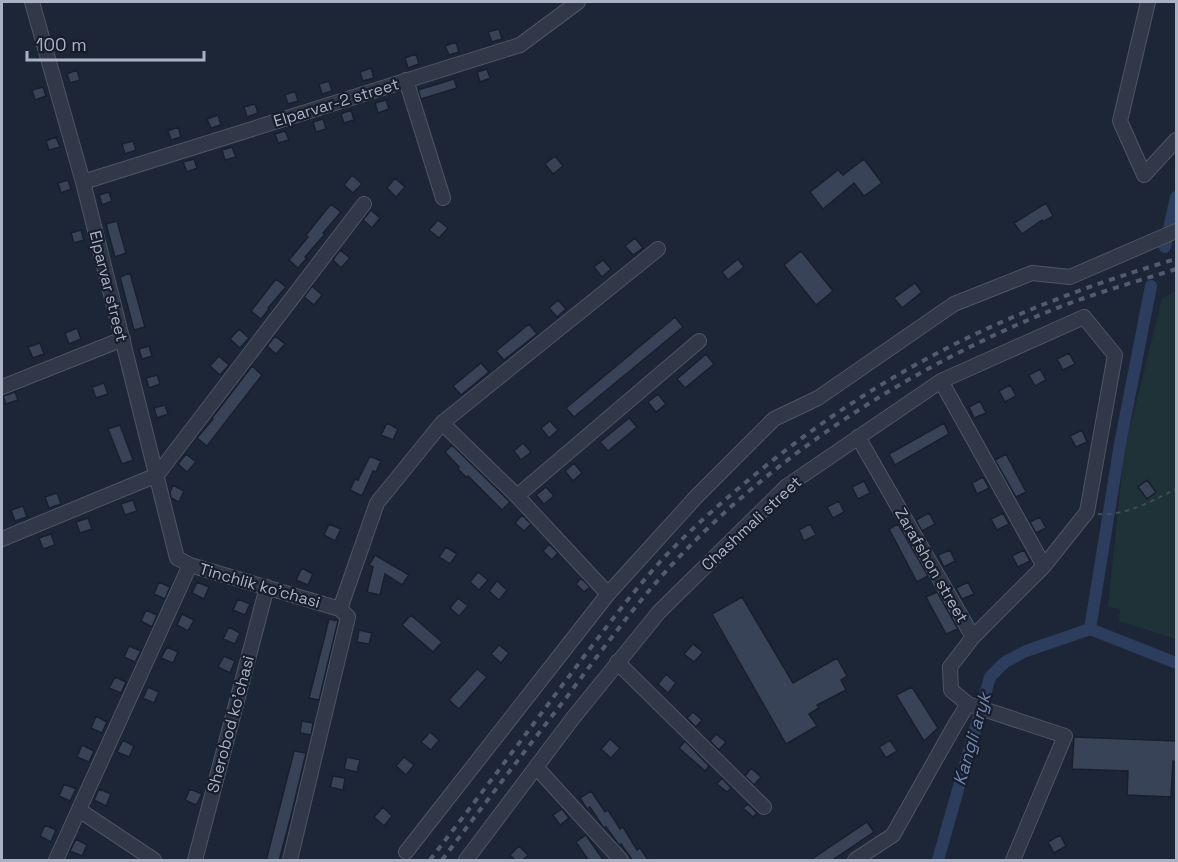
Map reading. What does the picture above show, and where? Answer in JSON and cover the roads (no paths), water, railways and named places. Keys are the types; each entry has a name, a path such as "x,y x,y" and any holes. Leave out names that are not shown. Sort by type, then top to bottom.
{"street":[{"name":"Elparvar street","path":"32,2 123,339 177,558 190,565"},
{"name":"Elparvar-2 street","path":"82,182 519,45 578,2"},
{"path":"1148,2 1119,121 1144,175 1176,140"},
{"path":"406,80 443,198"},
{"path":"2,539 157,475 364,204"},
{"path":"406,852 608,594 696,497 774,419 818,398 954,304 1032,273 1070,277 1176,231"},
{"name":"Tinchlik ko'chasi","path":"56,861 190,565 340,609 377,502 442,423 658,249"},
{"name":"Chashmali street","path":"466,861 617,662 659,612 787,486 941,381 1084,317 1116,355"},
{"path":"2,387 123,339"},
{"path":"517,496 699,340"},
{"name":"Zarafshon street","path":"858,436 973,637 1044,566 1087,512 1116,355"},
{"path":"941,381 1044,566"},
{"path":"442,423 517,496 608,594"},
{"name":"Sherobod ko'chasi","path":"195,861 267,587"},
{"path":"291,861 348,617 340,609"},
{"path":"973,637 950,667 951,690 968,705 1065,735 1013,861"},
{"path":"617,662 764,807"},
{"path":"855,861 893,835 968,705"},
{"path":"537,768 621,861"},
{"path":"79,810 154,861"}],"waterway":[{"path":"1165,247 1176,197"},
{"path":"1090,629 1120,444 1151,286"},
{"name":"Kangli aryk","path":"938,860 990,677 1005,662 1026,651 1090,629 1176,663"}],"railway":[{"path":"430,860 646,578 694,527 757,473 855,401 955,344 1062,297 1176,259"},
{"path":"442,860 641,600 708,528 752,489 846,418 947,359 1052,310 1176,269"}]}
